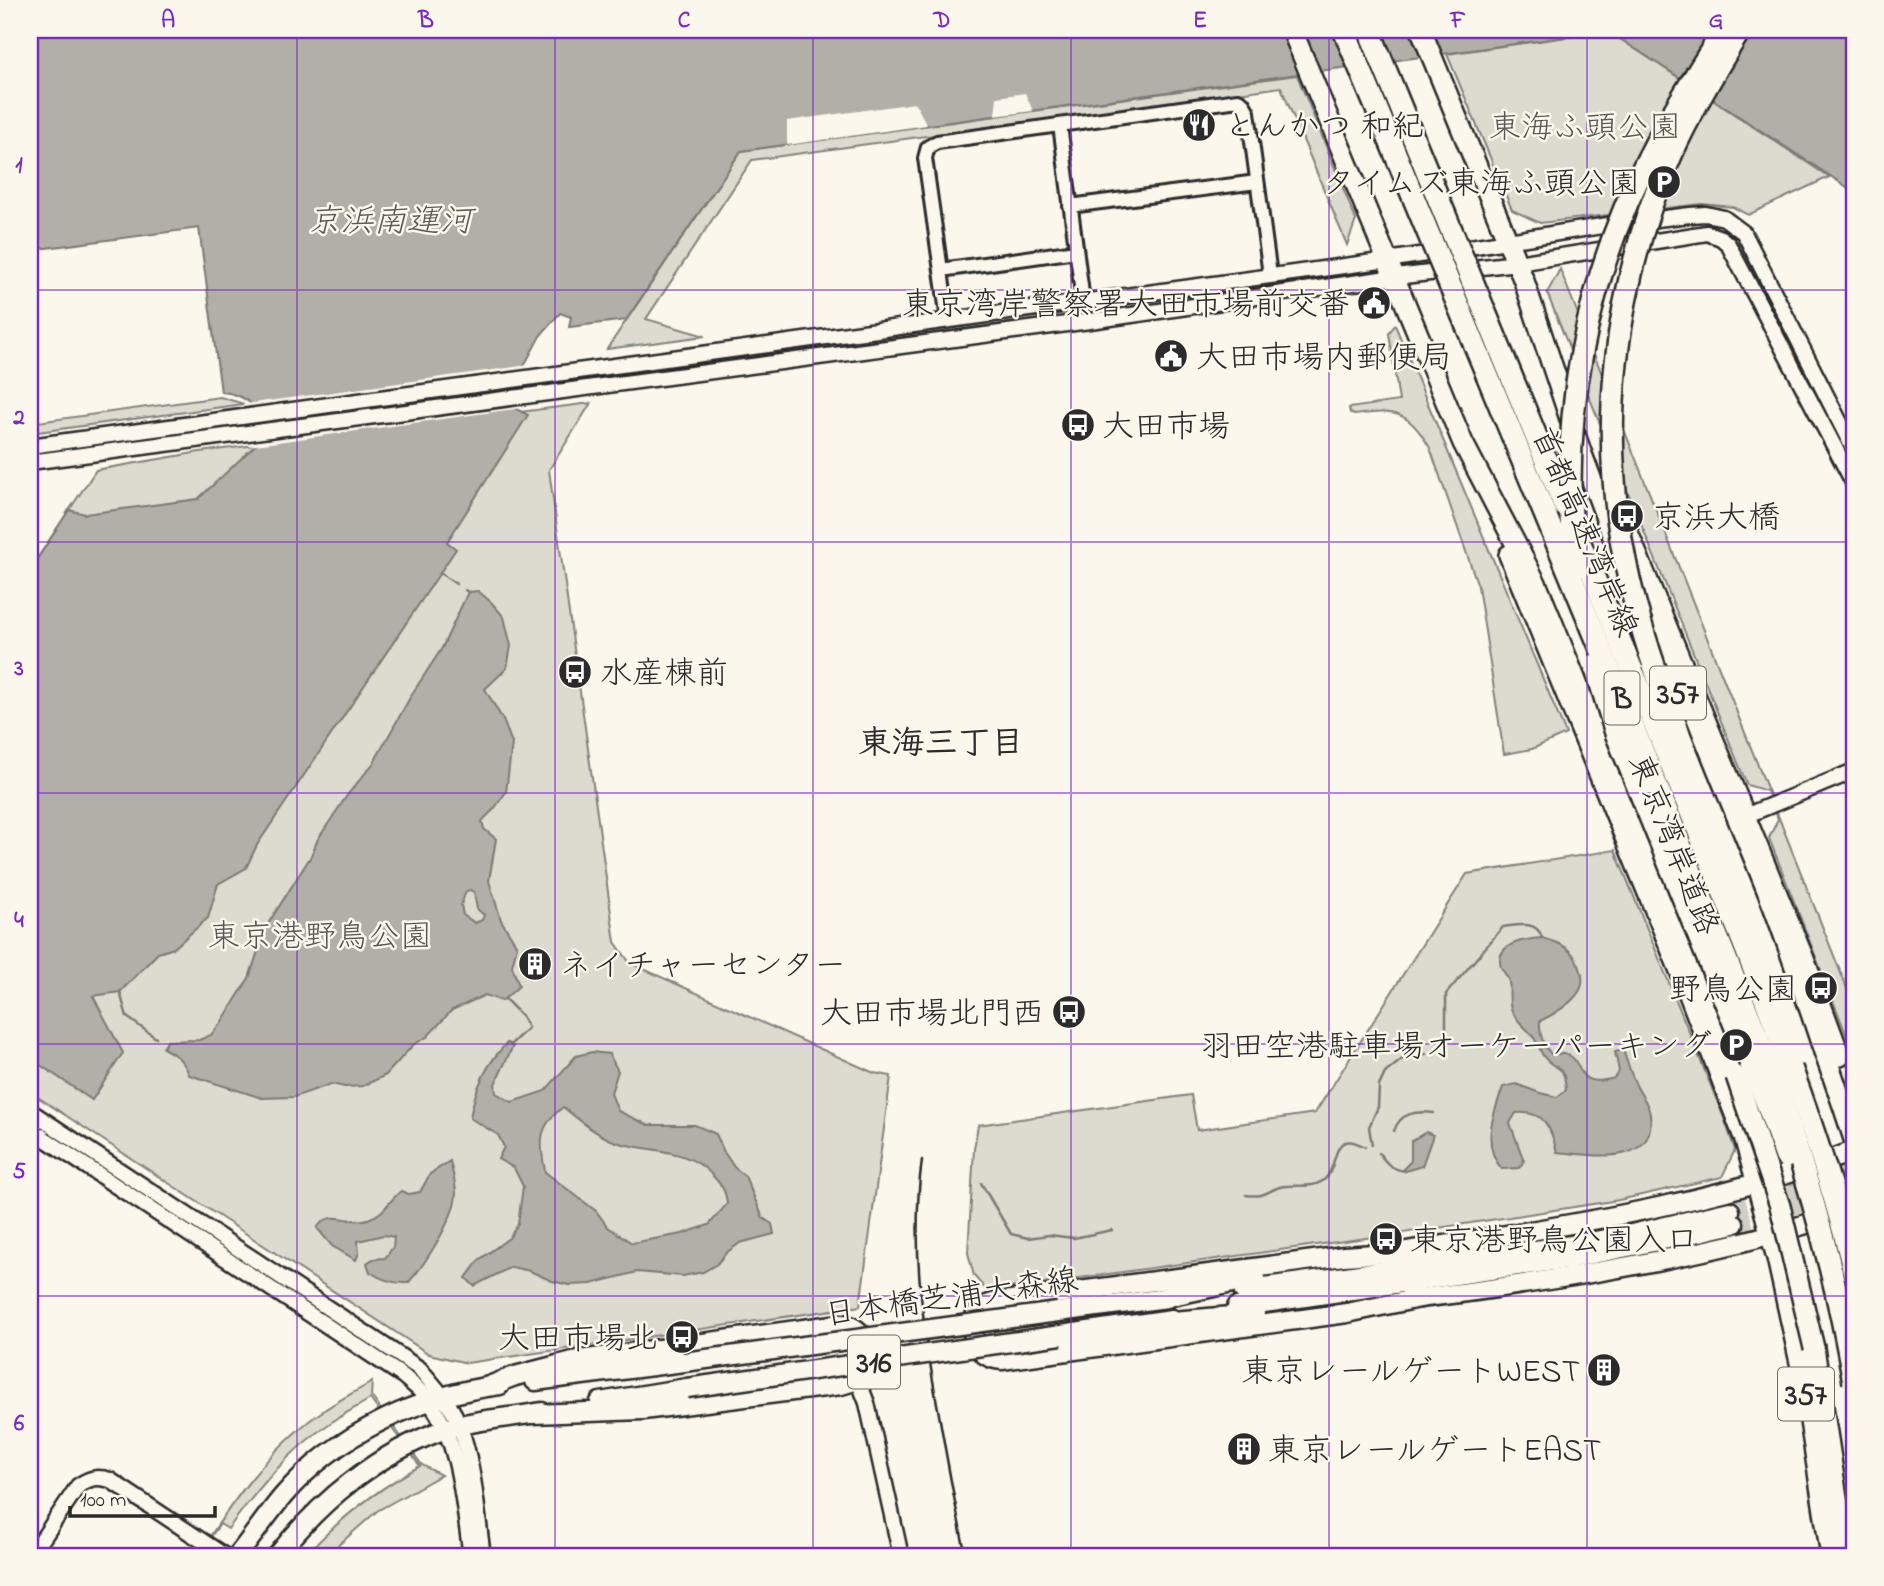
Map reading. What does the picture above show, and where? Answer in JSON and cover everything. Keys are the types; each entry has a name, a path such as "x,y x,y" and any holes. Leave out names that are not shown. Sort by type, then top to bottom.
{"highway":[{"name":"東京湾岸道路","path":"1292,30 1463,443 1536,583 1736,1076 1764,1156 1794,1260 1814,1348 1835,1469 1846,1556"},
{"name":"首都高速湾岸線","path":"1344,30 1625,707 1769,1066 1801,1160 1827,1250 1846,1329 1854,1384"},
{"name":"首都高速湾岸線","path":"1369,30 1728,902 1792,1067 1836,1203 1854,1272"},
{"name":"東京湾岸道路","path":"1421,30 1517,263 1609,528 1823,1047 1854,1139"},
{"name":"B","path":"1724,30 1655,144 1623,212 1597,283 1578,362 1572,414 1569,470 1571,531 1576,578 1587,633 1616,733 1768,1106 1804,1212 1854,1384"},
{"name":"B","path":"1741,30 1700,97 1672,154 1644,230 1625,302 1615,368 1612,402 1613,471 1622,543 1648,649 1674,723 1768,957 1821,1112 1854,1230"},
{"name":"東京湾岸道路","path":"1544,335 1597,456 1745,816"},
{"name":"357","path":"1486,486 1510,557 1684,982 1745,1140 1771,1234 1803,1376 1831,1556"},
{"name":"357","path":"1745,816 1826,1016 1854,1097"}],"main road":[{"path":"1758,1184 1854,1151"},
{"name":"316","path":"1158,1298 1291,1270 1620,1217 1758,1184"},
{"name":"316","path":"1161,1322 1420,1298 1621,1268 1771,1234 1854,1208"},
{"name":"日本橋芝浦大森線","path":"237,1556 284,1494 311,1469 344,1443 376,1423 435,1397 489,1386 1158,1298 1385,1272 1572,1245 1732,1217 1573,1258 1276,1300 1161,1322 687,1388 453,1427 390,1456 359,1475 309,1519 277,1556"},
{"path":"1405,1252 1344,1256 996,1302 987,1305 975,1316 973,1333 979,1351 986,1356 1002,1360 1347,1313 1420,1298"},
{"path":"489,1386 514,1376 573,1361 840,1324 854,1326 866,1343 869,1365 858,1380 840,1385 643,1410 533,1414"}],"street":[{"path":"947,320 925,158 928,147 937,142 1238,100 1248,112 1270,275"},
{"path":"1059,125 1083,301"},
{"path":"1070,206 1257,182"},
{"path":"30,462 1074,323 1392,268 1508,241 1706,214 1731,222 1744,233 1854,450"},
{"path":"30,446 1270,275 1517,263 1707,233 1728,244 1854,484"},
{"path":"941,270 1076,251"},
{"path":"1745,816 1854,771"},
{"path":"30,1111 421,1369 470,1463 484,1556"},
{"path":"30,1129 435,1397"},
{"path":"858,1380 867,1403 901,1556"},
{"path":"453,1427 471,1556"},
{"path":"31,1556 78,1486 85,1481 101,1477 110,1480 225,1556"}],"green space":[{"name":"東海ふ頭公園","path":"1608,31 1829,177 1748,215 1733,207 1701,204 1540,223 1512,210 1447,54"},
{"path":"1297,75 1356,220 1347,245 1281,87 752,160 646,319 705,336 607,349 741,151"},
{"path":"1560,269 1854,1006 1854,1054 1769,838 1778,819 1767,791 1747,785 1547,293"},
{"path":"1395,325 1566,734 1532,749 1504,754 1478,586 1430,448 1415,426 1400,415 1380,412 1354,415 1350,413 1349,408 1399,401 1389,333"},
{"path":"220,397 244,404 30,433 30,423"},
{"name":"東京港野鳥公園","path":"591,403 549,470 615,942 630,963 874,1073 891,1076 860,1306 467,1363 429,1354 30,1092 30,569 96,470 200,452"},
{"path":"1615,850 1735,1150 1722,1177 1619,1200 1445,1227 987,1291 974,1276 968,1253 974,1149 978,1125 1191,1095 1197,1130 1315,1113 1467,874"},
{"path":"372,1382 371,1396 422,1465 441,1475 377,1511 326,1556 305,1556 359,1506 420,1466 370,1399 300,1446 262,1486 228,1529 220,1524 197,1556 237,1497 284,1443 320,1413"}],"water":[{"name":"京浜南運河","path":"30,30 1854,30 1854,200 1847,187 1608,31 741,151 626,320 569,327 571,317 560,313 540,336 504,403 528,415 447,542 456,549 257,845 246,868 218,884 208,918 174,948 158,953 120,992 93,996 123,1053 92,1100 30,1058 30,570 69,510 85,514 198,499 264,437 264,423 260,413 251,404 234,394 221,392 199,228 30,250"},
{"path":"478,591 504,617 511,646 507,668 485,689 503,720 512,743 506,792 482,821 484,829 496,839 489,881 501,920 517,946 512,966 519,986 502,1001 485,995 452,1010 427,1037 413,1045 386,1075 363,1086 345,1087 331,1084 294,1097 262,1098 189,1075 179,1058 163,1048 167,1041 199,1040 211,1035 221,1023 249,978 266,927 311,856 318,839 348,794 373,764 412,694 442,648 468,592","holes":["466,891 474,892 477,909 484,915 482,920 475,923 463,915 461,905"]},
{"path":"1542,938 1568,949 1579,965 1582,978 1580,990 1573,999 1540,1021 1541,1035 1546,1047 1551,1054 1566,1054 1573,1058 1585,1078 1601,1081 1614,1078 1619,1071 1615,1052 1623,1050 1636,1085 1648,1107 1649,1132 1643,1144 1632,1151 1603,1156 1557,1152 1545,1122 1534,1115 1516,1113 1510,1123 1524,1161 1519,1168 1502,1169 1496,1160 1490,1140 1503,1087 1516,1084 1557,1097 1566,1090 1561,1071 1548,1062 1534,1038 1513,1013 1510,986 1501,967 1502,952 1507,948 1520,941"},
{"path":"507,1043 513,1046 495,1084 496,1093 512,1102 545,1091 576,1056 592,1052 609,1054 618,1071 611,1093 618,1111 648,1125 695,1125 716,1134 734,1167 745,1176 763,1218 772,1224 774,1234 740,1243 717,1264 703,1272 683,1276 637,1272 591,1284 569,1285 511,1267 474,1286 466,1278 479,1260 509,1238 518,1224 523,1186 514,1168 498,1159 504,1147 498,1135 470,1118 482,1077","holes":["563,1107 591,1129 615,1142 671,1153 694,1161 704,1167 719,1183 725,1192 727,1204 709,1225 682,1234 632,1243 608,1227 596,1211 545,1172 542,1135 549,1121"]},
{"path":"1426,1132 1433,1135 1422,1166 1405,1171 1403,1169 1411,1161 1411,1141"},
{"path":"450,1161 456,1194 450,1216 430,1254 408,1283 379,1277 370,1272 367,1263 373,1259 385,1258 393,1247 394,1237 384,1235 358,1241 359,1253 356,1260 332,1246 317,1228 328,1219 360,1221 374,1217 401,1191 409,1194 420,1192 430,1174"}],"pier":[{"path":"1025,93 1033,111 995,116 997,97"},
{"path":"915,103 927,125 787,145 787,121"},
{"path":"529,365 509,402 522,408 249,446 260,435 260,421 246,404"}],"waterway":[{"path":"440,573 456,584"},
{"path":"1446,1027 1446,994 1503,927 1532,926 1540,932 1542,938"},
{"path":"120,992 127,1017 156,1038"},
{"path":"505,999 522,1016 528,1028 510,1045"},
{"path":"1372,1145 1369,1127 1378,1107 1379,1086 1385,1073 1405,1057 1426,1054"},
{"path":"1394,1131 1405,1116 1421,1112 1434,1113"},
{"path":"1246,1195 1260,1195 1282,1186 1318,1183 1329,1174 1340,1145 1354,1142 1365,1147"},
{"path":"1379,1153 1390,1165 1405,1171"},
{"path":"981,1183 1011,1234 1028,1238 1049,1235 1074,1238 1112,1230"}],"tunnel":[{"path":"1730,1211 1854,1172"},
{"path":"1734,1224 1854,1185"}],"railway":[{"path":"922,1160 917,1225 920,1290 934,1388 966,1556"}],"place":[{"name":"とんかつ 和紀","path":"1199,125"},
{"name":"タイムズ東海ふ頭公園","path":"1664,182"},
{"name":"東京湾岸警察署大田市場前交番","path":"1374,303"},
{"name":"大田市場内郵便局","path":"1171,356"},
{"name":"大田市場","path":"1078,425"},
{"name":"京浜大橋","path":"1627,516"},
{"name":"水産棟前","path":"575,672"},
{"name":"ネイチャーセンター","path":"535,964"},
{"name":"野鳥公園","path":"1821,988"},
{"name":"大田市場北門西","path":"1069,1012"},
{"name":"羽田空港駐車場オーケーパーキング","path":"1736,1045"},
{"name":"東京港野鳥公園入口","path":"1386,1239"},
{"name":"大田市場北","path":"682,1337"},
{"name":"東京レールゲートWEST","path":"1604,1370"},
{"name":"東京レールゲートEAST","path":"1244,1449"}],"district":[{"name":"東海三丁目","path":"941,741"}]}
